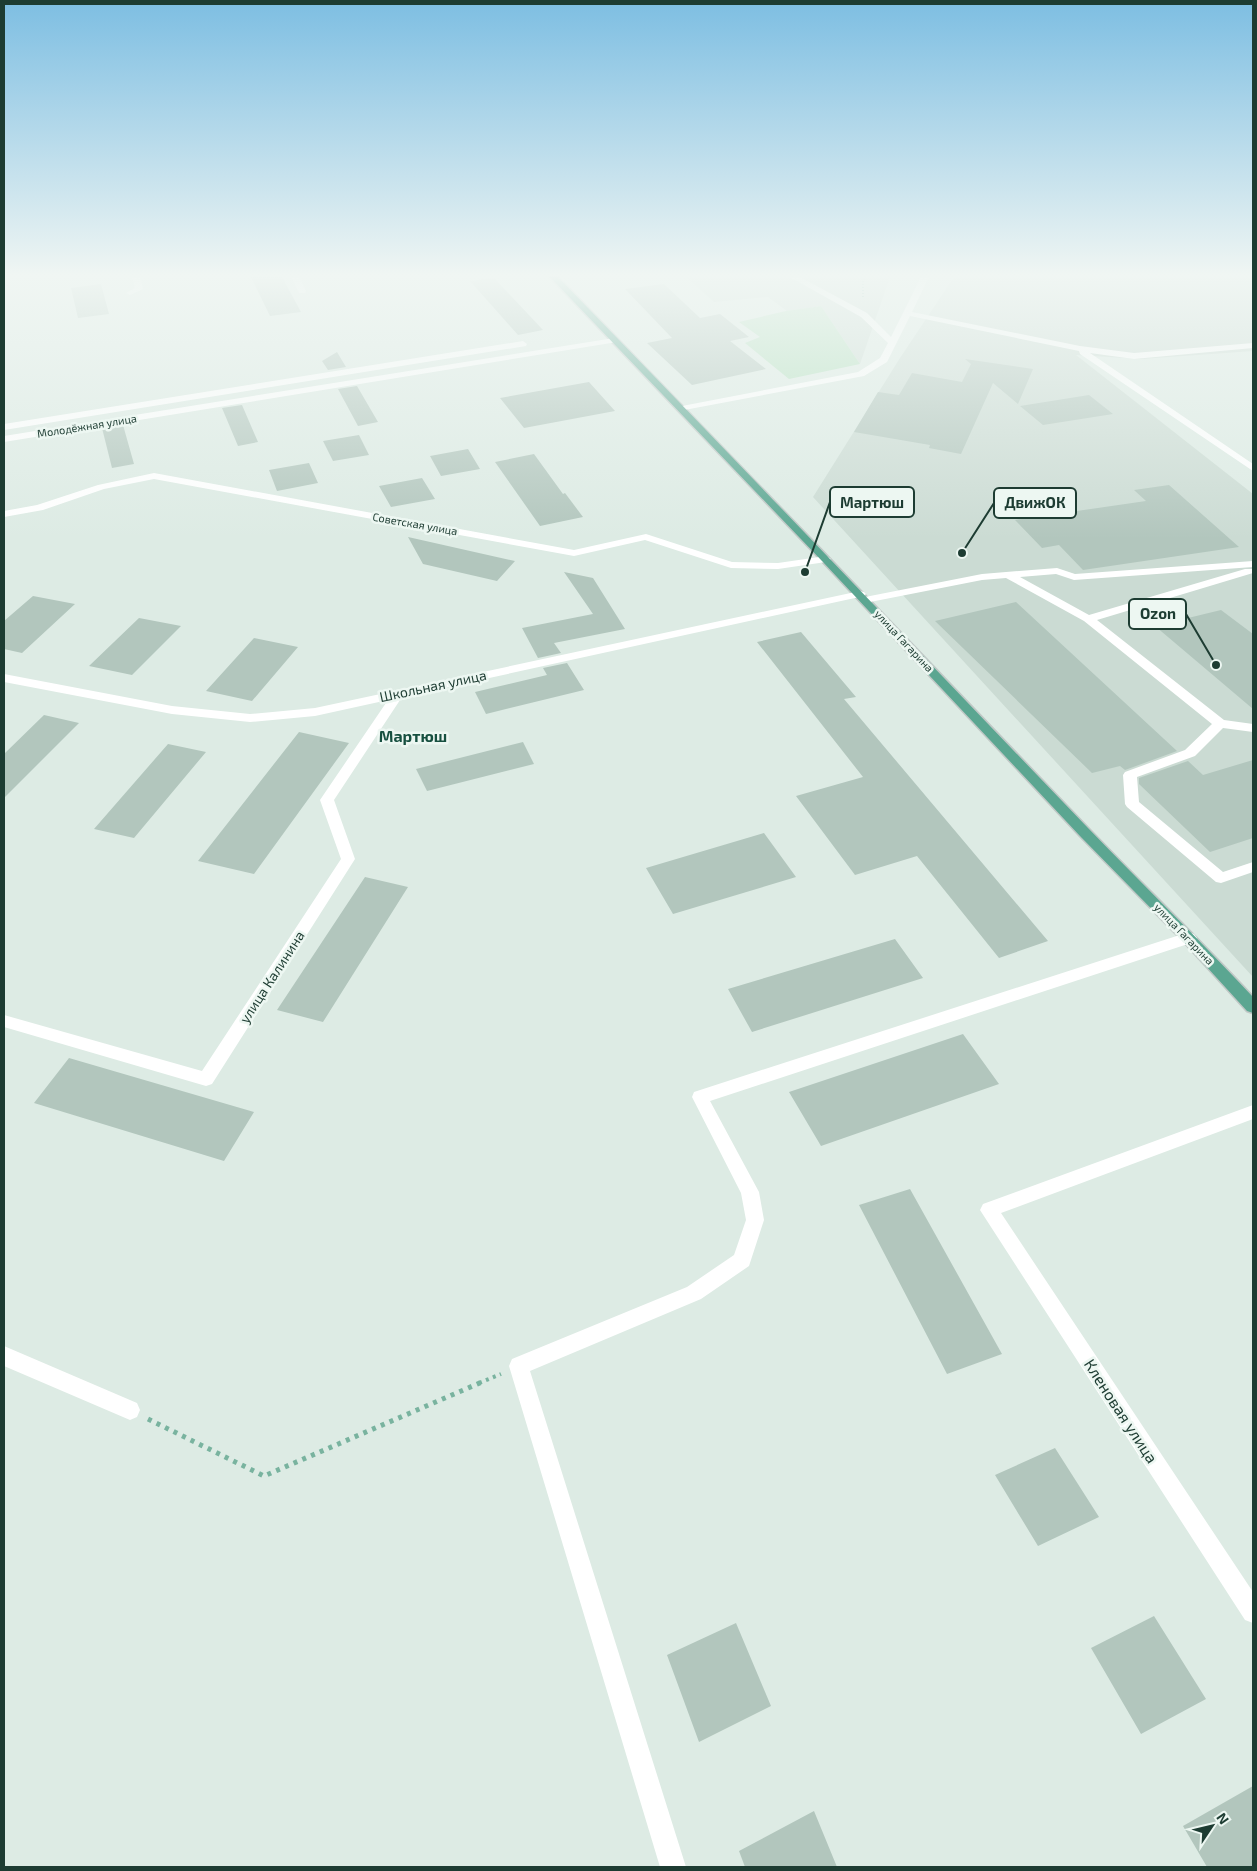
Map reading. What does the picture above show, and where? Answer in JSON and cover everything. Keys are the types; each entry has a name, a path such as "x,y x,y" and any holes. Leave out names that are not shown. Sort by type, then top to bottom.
{"main road":[{"name":"улица Гагарина","path":"638,364 826,558 1085,833 1189,938 1253,1007"}],"street":[{"name":"Молодёжная улица","path":"4,427 396,364"},
{"name":"Молодёжная улица","path":"4,439 464,364"},
{"path":"682,409 861,374 877,364"},
{"path":"1102,364 1253,468"},
{"name":"Советская улица","path":"4,514 39,508 102,488 154,476 574,553 646,538 731,565 778,566 826,558"},
{"name":"Школьная улица","path":"4,678 172,710 250,718 315,712 862,597 982,577 1057,571 1074,576 1253,564"},
{"path":"1088,619 1253,570"},
{"path":"1008,575 1088,619 1220,724 1253,728"},
{"name":"улица Калинина","path":"4,1021 206,1079 348,859 327,800 398,694"},
{"path":"1220,724 1190,753 1130,775 1132,804 1221,878 1253,867"},
{"path":"672,1867 519,1366 694,1293 742,1260 755,1220 750,1192 700,1097 1189,938"},
{"name":"Кленовая улица","path":"1253,1112 989,1210 1253,1612"},
{"path":"4,1356 130,1410"}],"path":[{"path":"130,1410 264,1476 519,1366"}],"shaded area":[{"path":"896,364 1088,364 1253,494 1253,977 813,497"}],"green space":[{"path":"771,364 859,364 789,379"}],"building":[{"path":"324,364 344,364 346,367 328,370"},
{"path":"670,364 760,364 766,369 692,385"},
{"path":"971,364 1001,364 1033,369 1018,404 993,383 961,454 929,448 930,445 854,432 878,392 899,395 912,373 962,382"},
{"path":"589,382 615,411 524,428 500,398"},
{"path":"357,386 378,422 358,426 338,389"},
{"path":"1089,395 1113,414 1043,425 1020,406"},
{"path":"242,405 258,442 238,446 222,408"},
{"path":"123,425 134,464 112,468 102,428"},
{"path":"359,435 369,455 333,461 323,441"},
{"path":"468,449 480,469 441,476 430,456"},
{"path":"534,454 563,494 565,493 583,517 540,526 495,462"},
{"path":"309,463 318,483 277,491 269,470"},
{"path":"422,478 435,499 391,507 379,486"},
{"path":"1169,485 1239,547 1083,570 1059,545 1042,548 1015,520 1146,501 1134,490"},
{"path":"408,537 515,561 497,581 423,564"},
{"path":"564,572 593,578 625,629 554,643 561,653 538,658 522,628 593,614"},
{"path":"33,596 75,604 22,653 4,649 4,621"},
{"path":"1016,602 1177,751 1125,770 1120,766 1092,773 935,621"},
{"path":"1221,610 1253,634 1253,709 1155,626"},
{"path":"139,618 181,626 132,675 89,666"},
{"path":"801,632 856,697 844,699 1048,941 999,958 917,856 855,875 796,796 863,777 757,642"},
{"path":"254,638 298,647 252,701 206,691"},
{"path":"567,663 584,690 486,714 475,692 547,675 543,668"},
{"path":"44,715 79,723 4,798 4,754"},
{"path":"299,732 349,743 254,874 198,861"},
{"path":"523,742 534,764 427,791 416,769"},
{"path":"168,744 206,752 134,838 94,829"},
{"path":"1253,760 1253,838 1210,852 1139,784 1139,778 1188,761 1203,775"},
{"path":"764,833 796,877 673,914 646,868"},
{"path":"365,877 408,887 323,1022 277,1010"},
{"path":"895,939 923,978 752,1032 728,989"},
{"path":"963,1034 999,1084 821,1146 789,1092"},
{"path":"69,1058 254,1112 224,1161 34,1103"},
{"path":"910,1189 1002,1354 947,1374 859,1205"},
{"path":"1055,1448 1099,1517 1038,1546 995,1475"},
{"path":"1154,1616 1206,1699 1141,1734 1091,1648"},
{"path":"736,1623 771,1706 699,1742 667,1655"},
{"path":"1253,1786 1253,1867 1207,1867 1183,1826"},
{"path":"814,1811 837,1867 745,1867 739,1851"}],"place":[{"name":"ДвижОК","path":"962,553"},
{"name":"Мартюш","path":"805,572"},
{"name":"Ozon","path":"1216,665"}],"district":[{"name":"Мартюш","path":"413,736"}]}
